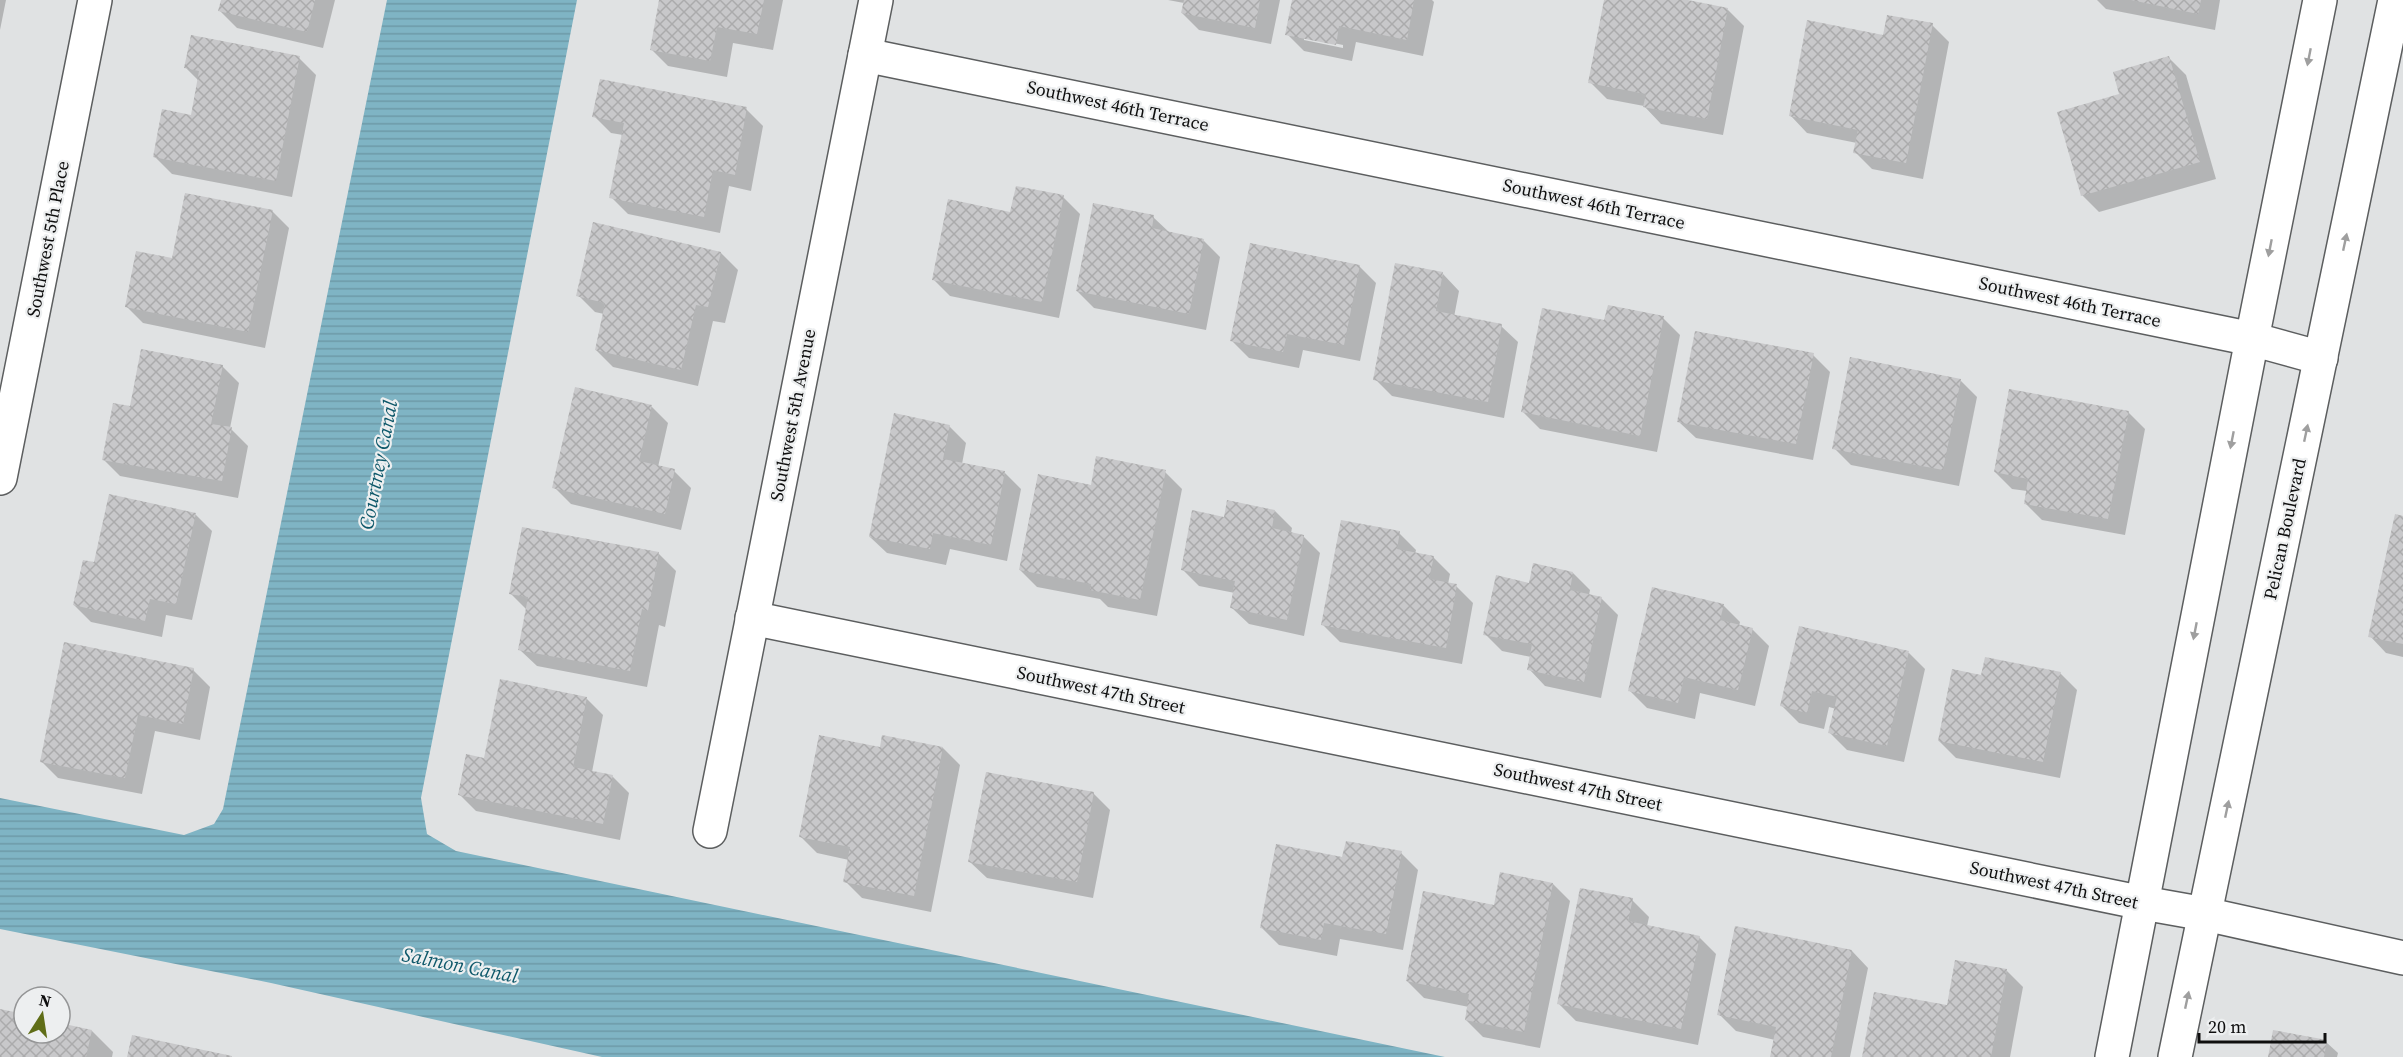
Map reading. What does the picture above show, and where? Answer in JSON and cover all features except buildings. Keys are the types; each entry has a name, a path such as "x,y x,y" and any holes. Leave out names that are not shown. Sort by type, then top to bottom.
{"street":[{"name":"Southwest 5th Place","path":"0,478 95,0"},
{"name":"Southwest 5th Avenue","path":"710,831 876,0"},
{"path":"2112,1057 2320,0"},
{"name":"Pelican Boulevard","path":"2175,1057 2395,0"},
{"name":"Southwest 46th Terrace","path":"865,55 2252,339 2321,358"},
{"name":"Southwest 47th Street","path":"752,618 2205,914 2403,958"}],"water":[{"path":"387,0 577,0 421,798 427,834 456,851 1445,1057 602,1057 271,983 0,929 0,798 184,835 214,824 223,809"}],"water label":[{"name":"Courtney Canal","path":"378,465"},
{"name":"Salmon Canal","path":"460,965"}]}
